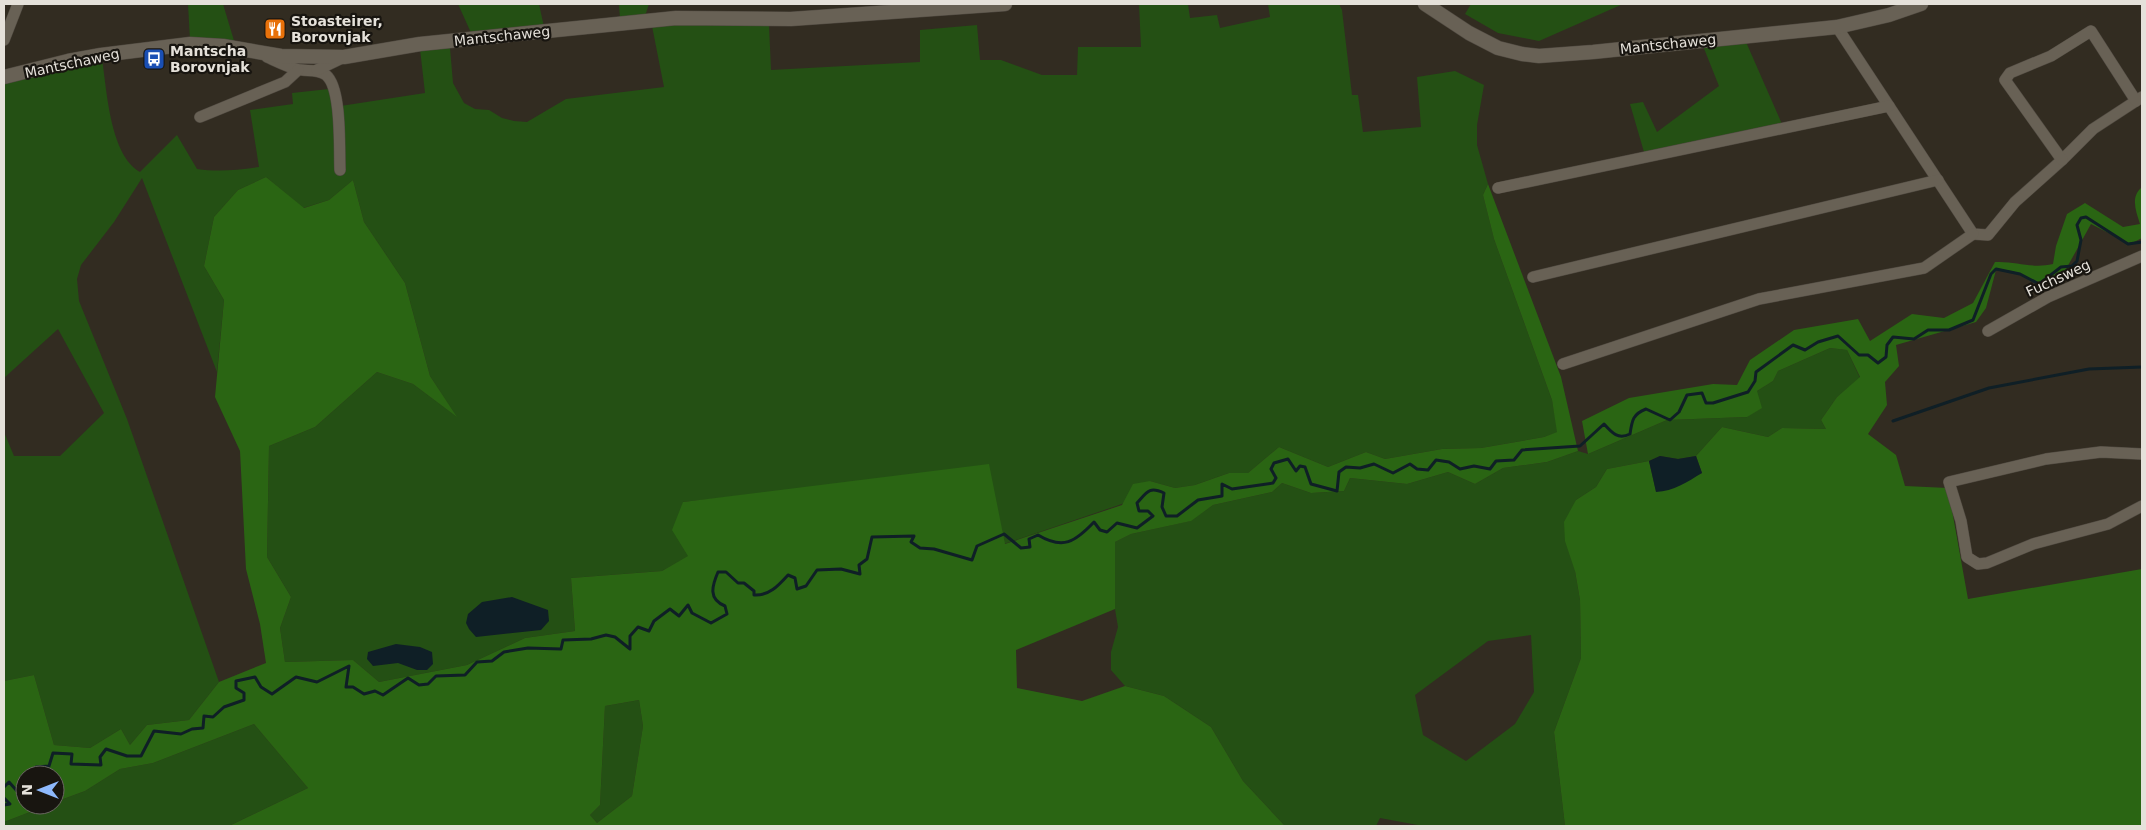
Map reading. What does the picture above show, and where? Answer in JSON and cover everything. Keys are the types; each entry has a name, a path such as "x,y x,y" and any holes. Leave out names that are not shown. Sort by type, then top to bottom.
{"street":[{"path":"4,40 18,4"},
{"name":"Mantschaweg","path":"4,78 68,61 152,48 199,44 282,56 344,57 420,44 676,18 790,19 1005,4"},
{"name":"Mantschaweg","path":"1425,4 1492,46 1539,56 1837,27 1889,15 1921,4"},
{"path":"1837,27 1973,234"},
{"path":"1563,364 1759,299 1924,268 1973,234 1988,235 2015,202 2062,160 2093,129 2139,100 2091,31 2051,56 2010,73 2005,80 2062,160"},
{"path":"252,51 298,70 317,70 344,57"},
{"path":"200,117 285,82 298,70"},
{"path":"317,70 327,75 334,88 340,170"},
{"path":"1498,188 1889,106"},
{"path":"1533,277 1938,180"},
{"name":"Fuchsweg","path":"1988,331 2048,297 2142,256"},
{"path":"2142,454 2101,452 2046,459 1949,482 1961,521 1967,557 1978,564 1987,563 2033,544 2108,524 2142,506"}],"green space":[{"path":"188,4 223,4 235,44 190,40"},
{"path":"458,4 539,4 544,27 472,35"},
{"path":"619,4 649,4 645,16 620,19"},
{"path":"1139,4 1188,4 1190,18 1217,15 1220,28 1270,17 1268,4 1339,4 1342,10 1352,95 1358,95 1363,132 1421,127 1417,77 1455,71 1484,85 1477,125 1477,145 1488,184 1483,195 1494,239 1552,400 1558,432 1544,437 1481,448 1442,449 1385,459 1366,452 1328,467 1279,447 1248,473 1229,473 1195,485 1175,488 1150,481 1122,504 1004,544 757,494 683,502 689,556 662,571 571,578 575,631 525,638 467,665 379,682 353,660 285,662 280,628 291,597 267,557 269,446 315,427 377,372 413,384 456,416 430,376 405,283 364,222 353,180 329,200 303,208 266,177 238,190 214,217 204,266 224,300 217,372 142,178 114,222 81,265 77,279 79,301 127,419 219,682 189,720 147,725 130,745 121,729 90,748 54,745 34,675 4,681 4,432 14,456 60,456 104,413 58,329 4,378 4,82 102,59 108,104 116,137 122,152 130,164 140,172 177,135 197,169 236,170 259,167 250,110 293,104 292,93 329,89 334,107 425,93 420,49 450,48 453,83 464,103 475,109 489,110 502,118 527,122 566,99 664,87 652,26 672,22 769,25 771,70 920,62 920,30 977,25 980,60 1001,60 1042,75 1077,75 1078,47 1141,47"},
{"path":"1471,4 1623,4 1539,41 1498,33 1465,14"},
{"path":"1746,42 1782,124 1644,152 1630,104 1643,102 1657,132 1719,86 1703,46"},
{"path":"266,177 304,208 329,200 353,180 364,222 405,283 430,376 457,417 413,384 377,372 315,427 269,446 267,557 291,597 280,628 285,662 353,660 379,682 467,665 525,638 575,631 571,578 662,571 688,556 672,530 683,502 989,464 1005,544 1122,505 1133,484 1150,481 1175,488 1195,485 1229,473 1248,473 1279,447 1328,467 1366,452 1385,459 1442,449 1481,448 1544,437 1557,432 1552,400 1494,239 1483,195 1488,184 1561,377 1578,451 1547,462 1503,468 1475,484 1448,472 1407,484 1350,478 1344,491 1311,493 1282,483 1272,492 1213,505 1191,521 1131,534 1115,542 1115,609 1016,650 1017,688 1082,701 1125,686 1164,696 1211,727 1243,781 1285,826 229,826 308,788 254,724 153,763 120,769 85,791 65,798 65,765 15,765 15,815 22,815 4,822 4,681 34,675 54,745 90,748 121,729 130,745 147,725 189,720 219,682 266,663 260,624 246,569 240,451 215,397 224,300 204,266 214,217 238,190","holes":["639,700 643,726 632,796 597,823 590,815 600,805 605,706"]},
{"path":"2142,187 2142,238 2130,244 2091,224 2060,280 2033,282 2013,271 1996,270 1986,308 1976,322 1896,345 1899,366 1885,382 1887,405 1868,434 1896,455 1905,486 1948,488 1968,599 2142,569 2142,826 1565,826 1554,732 1581,658 1580,600 1575,571 1565,541 1564,522 1576,500 1596,487 1607,469 1649,461 1656,491 1702,473 1696,456 1722,427 1768,437 1782,428 1826,429 1821,420 1837,397 1860,377 1847,350 1830,348 1778,371 1773,381 1757,391 1762,408 1747,417 1667,420 1588,454 1582,421 1629,398 1713,384 1737,385 1750,360 1794,330 1858,319 1870,341 1912,314 1944,318 1973,303 1995,262 2038,266 2053,264 2056,246 2067,214 2085,203 2123,227 2140,224 2135,200 2138,191"},
{"path":"1830,348 1847,350 1860,378 1837,397 1821,420 1826,429 1782,428 1768,437 1722,427 1696,456 1678,459 1660,456 1649,461 1607,469 1596,487 1576,500 1575,571 1580,600 1581,658 1554,732 1565,826 1423,826 1380,818 1376,826 1285,826 1243,781 1211,727 1164,696 1125,686 1111,670 1111,652 1118,627 1115,609 1115,542 1131,534 1190,521 1213,505 1272,492 1282,483 1311,493 1344,491 1350,478 1407,484 1448,472 1475,484 1503,468 1547,462 1578,451 1588,454 1667,420 1747,417 1757,391 1773,381 1778,371","holes":["1531,635 1534,692 1515,724 1466,761 1423,735 1415,695 1488,641"]},
{"path":"639,700 643,726 632,796 597,823 590,815 600,805 605,706"},
{"path":"254,724 308,788 229,826 4,826 4,822 22,815 65,815 65,798 85,791 120,769 153,763"}],"water":[{"path":"1660,456 1678,459 1696,456 1702,473 1675,488 1656,492 1649,461"},
{"path":"512,597 548,610 549,621 541,630 476,637 466,623 468,614 482,602"},
{"path":"396,644 420,647 432,652 433,664 427,670 417,670 398,663 373,666 367,659 368,652"}],"waterway":[{"path":"4,787 9,782 17,791 22,786 22,776 36,767 49,766 53,753 72,754 71,764 101,765 100,757 106,749 127,756 141,756 154,731 181,734 192,729 203,728 204,716 213,717 224,707 244,700 244,693 236,688 236,681 255,677 261,687 272,694 296,677 317,682 349,666 346,687 353,687 364,694 375,691 383,695 408,678 419,685 428,684 436,676 465,675 477,662 492,661 504,652 528,648 561,649 563,640 591,639 606,635 615,637 630,649 630,636 638,627 649,631 654,621 670,609 679,616 688,605 692,613 711,623 727,614 725,606 716,600 713,592 718,572 726,572 738,583 744,583 754,591 754,595 769,592 788,575 795,578 797,589 806,586 817,570 841,569 860,574 859,565 867,559 872,537 914,536 911,542 920,548 934,549 972,560 977,546 1004,534 1021,548 1030,547 1029,539 1038,535 1055,542 1068,542 1081,535 1094,522 1100,530 1107,532 1117,523 1137,528 1153,516 1148,511 1139,511 1137,503 1146,493 1152,490 1164,493 1162,507 1166,516 1177,516 1198,500 1222,496 1222,484 1232,489 1273,483 1276,478 1271,469 1274,463 1288,459 1296,471 1300,466 1305,467 1311,484 1337,491 1339,472 1346,467 1360,468 1374,464 1393,473 1410,464 1417,469 1428,470 1436,460 1449,462 1460,469 1474,466 1490,469 1496,461 1514,460 1522,450 1580,446 1604,424 1616,435 1626,436 1630,434 1636,415 1646,409 1670,420 1679,412 1687,395 1702,393 1706,403 1713,403 1748,392 1755,381 1756,372 1793,345 1805,350 1818,342 1838,336 1859,355 1868,355 1878,363 1886,357 1887,345 1893,337 1914,339 1928,330 1949,330 1973,320 1991,274 1996,269 2020,274 2039,284 2061,267 2072,266 2077,261 2081,240 2077,225 2081,218 2086,217 2128,244 2142,242"},
{"path":"1893,421 1989,388 2089,369 2142,367"},
{"path":"4,798 10,804 4,805"}],"place":[{"name":"Stoasteirer, Borovnjak","path":"275,29"},
{"name":"Mantscha Borovnjak","path":"154,59"}]}
